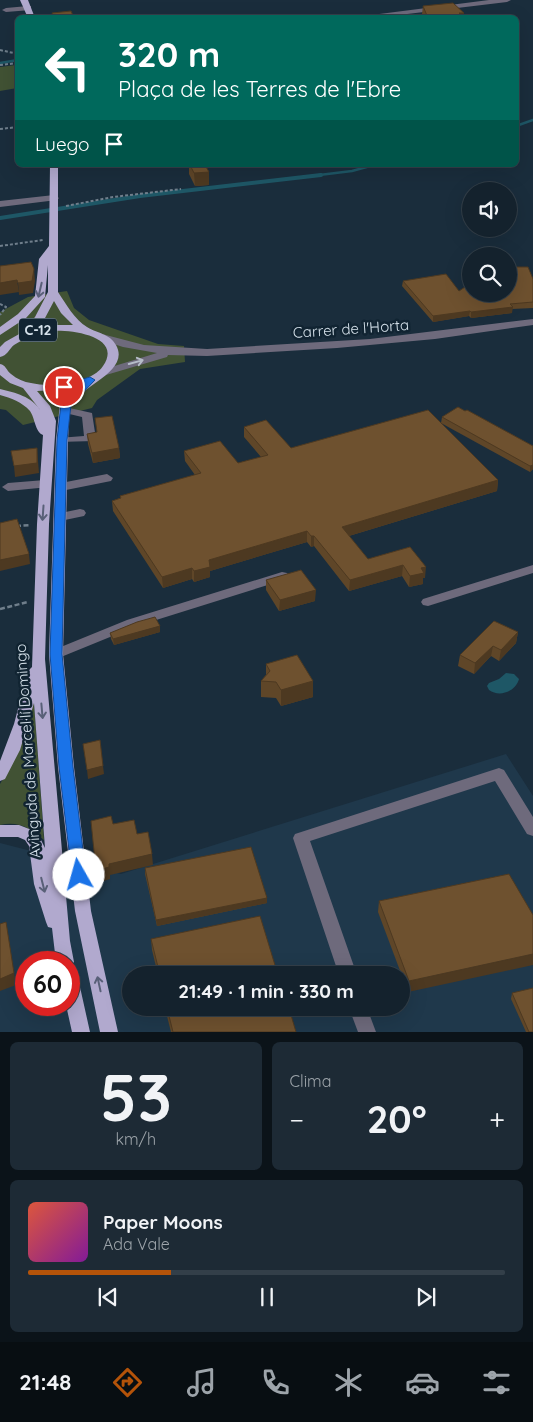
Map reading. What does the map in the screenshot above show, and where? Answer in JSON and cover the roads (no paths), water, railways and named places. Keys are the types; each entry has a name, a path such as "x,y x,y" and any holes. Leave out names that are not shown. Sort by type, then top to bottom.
{"main road":[{"path":"24,0 31,15"},
{"name":"C-12","path":"0,354 9,343 25,334 40,318 53,292 54,167"},
{"path":"0,332 22,316 40,297 44,259 54,242"},
{"name":"C-12","path":"53,292 64,312 84,330"},
{"name":"C-12","path":"25,334 54,328 84,330 102,337"},
{"path":"102,337 112,348 113,357 110,365 66,404 65,410 62,440 56,654 66,767 84,911 109,1032"},
{"path":"0,367 5,375 22,384 44,402 48,411 48,447"},
{"path":"0,382 59,388 96,376"},
{"path":"0,392 26,401 36,411 41,417 48,447"},
{"name":"Avinguda de Marcel·lí Domingo","path":"48,447 38,659 63,951"},
{"path":"0,775 9,760 20,731 38,659"},
{"path":"0,831 19,831 31,836 37,845 42,884 61,941"},
{"path":"77,1016 80,1032"}],"street":[{"path":"377,15 507,0"},
{"path":"6,10 28,8"},
{"path":"0,204 54,203 64,192"},
{"name":"Carrer de l'Horta","path":"170,353 373,343 533,322"},
{"path":"102,337 122,345 170,353"},
{"path":"96,376 128,364 170,353"},
{"path":"62,440 90,439 88,415 65,410"},
{"path":"61,487 107,478"},
{"path":"8,487 45,484"},
{"path":"60,516 80,513"},
{"path":"428,602 533,569"},
{"path":"56,654 132,622 292,573"},
{"path":"345,966 302,838 499,774 533,830"},
{"path":"361,1016 367,1032"}],"waterway":[{"path":"0,63 15,60"},
{"path":"519,125 533,120"},
{"path":"311,176 352,171 367,167"},
{"path":"0,218 140,196 321,175"}]}
